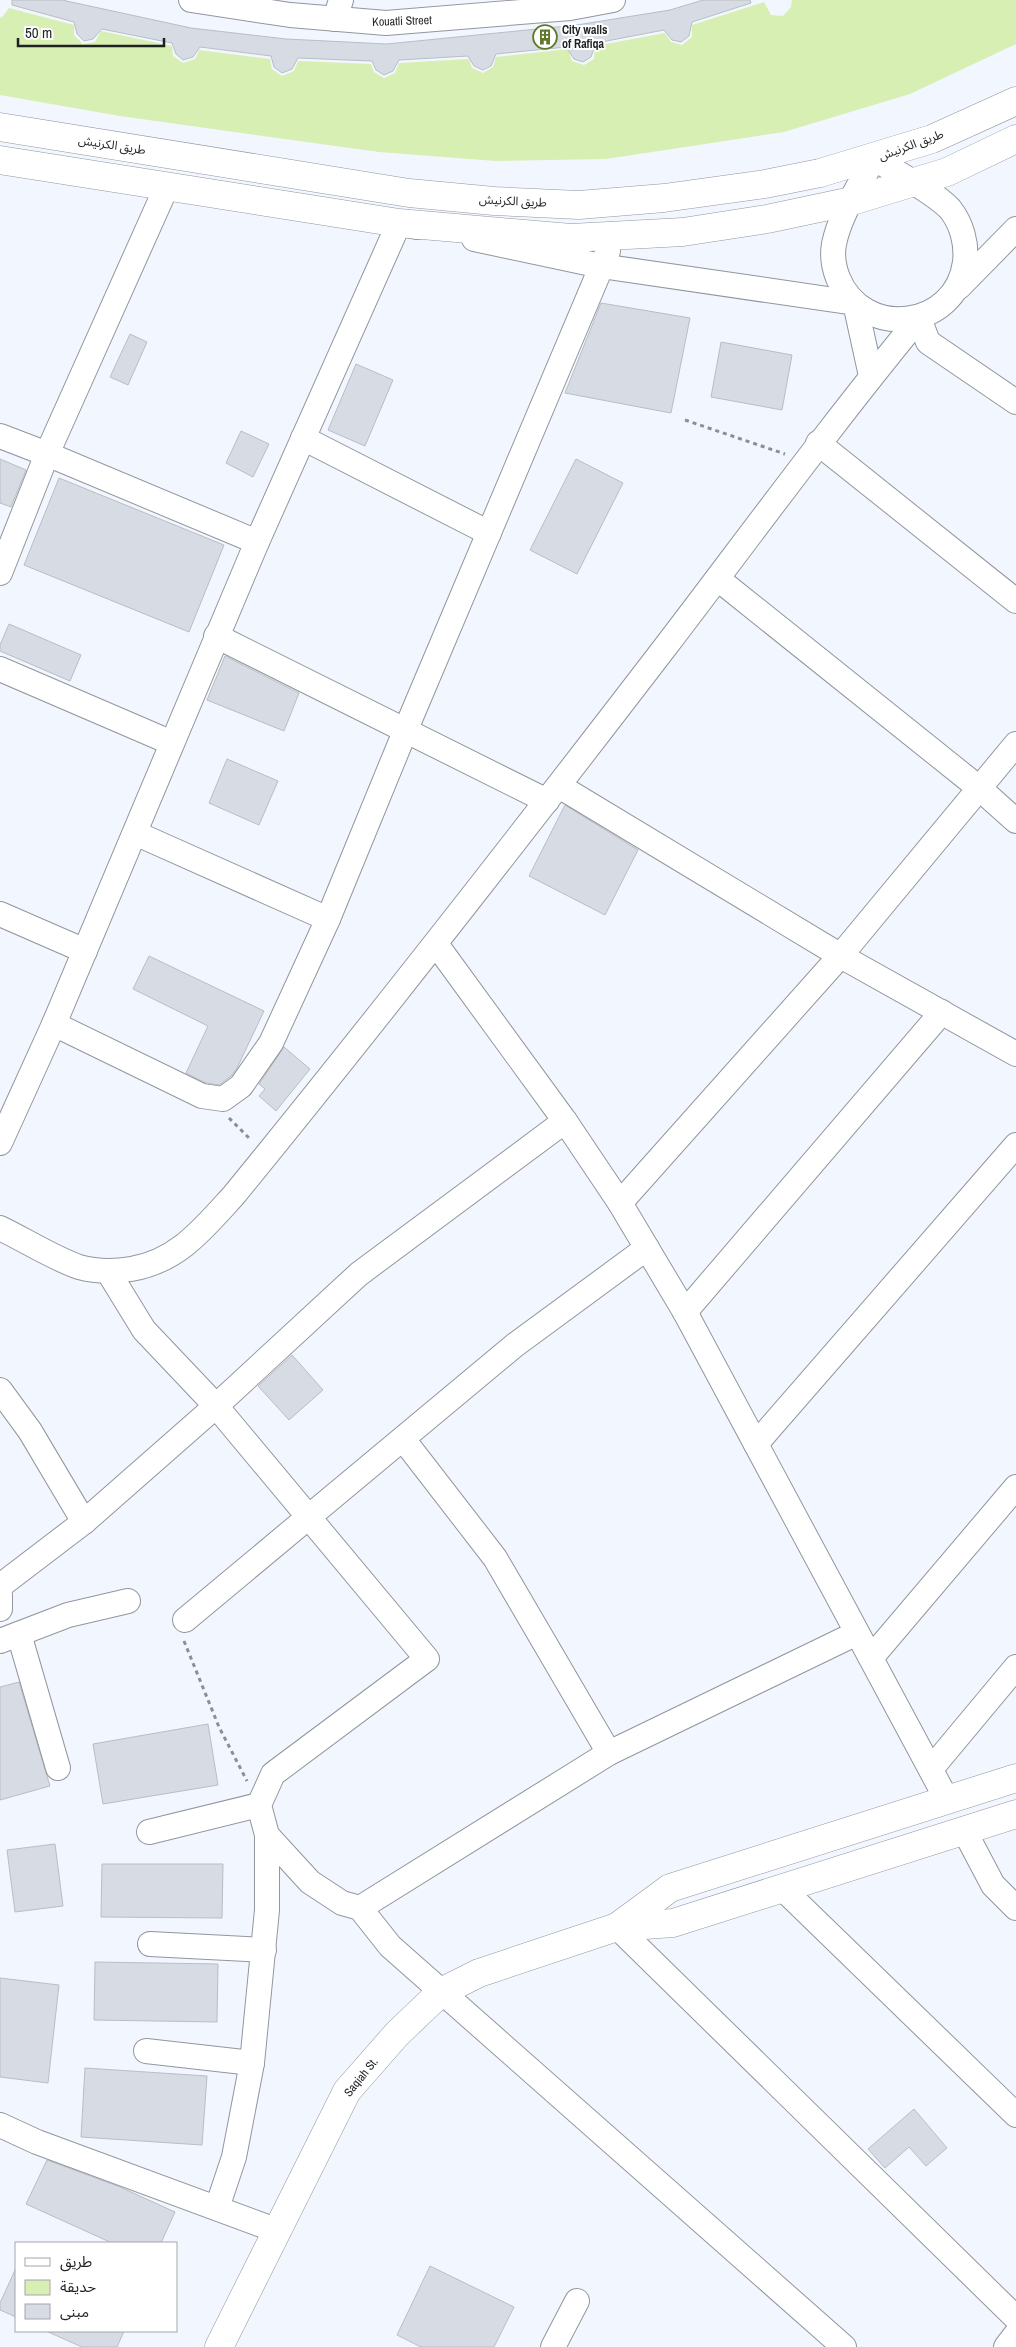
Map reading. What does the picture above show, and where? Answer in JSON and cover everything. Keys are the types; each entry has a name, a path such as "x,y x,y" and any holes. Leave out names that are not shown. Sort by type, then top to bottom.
{"main road":[{"name":"طريق الكرنيش","path":"0,127 409,193 494,201 579,205 664,198 765,184 820,173 932,139 1016,101"},
{"path":"0,160 166,188 399,223 571,238 683,232 767,219 852,201 913,184 947,172 1016,139"},
{"path":"618,1927 670,1888 1016,1778"},
{"path":"618,1927 673,1923 1016,1814"},
{"name":"Saqiah St.","path":"219,2347 348,2091 397,2034 441,1992 480,1973 618,1927"}],"street":[{"name":"Kouatli Street","path":"191,0 338,10 386,23 519,7 570,8 613,0"},
{"path":"954,292 964,272 966,250 962,229 950,210 874,158 839,225 833,246 835,268 843,288 855,303 876,316 897,320 919,318 938,308 954,292 1016,229"},
{"path":"0,573 47,454 166,188"},
{"path":"0,1143 54,1024 216,636 399,223 601,266 855,303"},
{"path":"54,1024 202,1096 223,1099 241,1086 271,1043 328,919 406,729 615,236"},
{"path":"855,303 871,376"},
{"path":"0,1228 78,1266 109,1273 149,1266 176,1253 203,1229 266,1156 436,944 718,578 811,452 919,318"},
{"path":"919,318 928,342 1016,402"},
{"path":"0,436 257,542"},
{"path":"303,438 489,533"},
{"path":"811,452 1016,601"},
{"path":"718,578 980,788 1016,821"},
{"path":"216,636 406,729 553,793 1016,1054"},
{"path":"0,669 172,743"},
{"path":"620,1204 840,955 1016,744"},
{"path":"135,833 328,919"},
{"path":"0,914 85,951"},
{"path":"436,944 565,1121 647,1248 685,1312 947,1800"},
{"path":"685,1312 942,1012"},
{"path":"0,1586 84,1522 216,1406 359,1274 565,1121"},
{"path":"756,1444 1016,1145"},
{"path":"185,1620 515,1345 647,1248"},
{"path":"109,1273 144,1330 216,1406 427,1659 273,1774 259,1805 267,1836 267,1910 252,2064 234,2157 216,2208"},
{"path":"0,1390 30,1430 84,1522"},
{"path":"403,1439 495,1558 609,1753"},
{"path":"871,1658 1016,1487"},
{"path":"0,1595 0,1609"},
{"path":"58,1768 5,1638 68,1616 128,1601"},
{"path":"360,1908 609,1753 857,1633"},
{"path":"930,1769 1016,1667"},
{"path":"149,1832 259,1805"},
{"path":"964,1830 993,1885 1016,1908"},
{"path":"267,1836 310,1882 342,1903 360,1908 390,1946 844,2347"},
{"path":"782,1888 1016,2115"},
{"path":"618,1927 1016,2318"},
{"path":"150,1944 264,1950"},
{"path":"146,2051 252,2064"},
{"path":"0,2125 37,2142 278,2231"},
{"path":"553,2347 577,2301"},
{"path":"1006,2347 1016,2334"}],"path":[{"path":"685,420 811,452"},
{"path":"223,1099 226,1114 266,1156"},
{"path":"185,1620 184,1644 219,1727 259,1805"}],"green space":[{"path":"792,0 1016,0 1016,44 910,94 784,132 606,159 496,161 379,152 120,116 0,95 0,18 9,8 74,25 74,35 83,44 95,42 101,31 172,46 173,56 183,63 195,59 199,50 270,59 272,69 282,76 294,71 298,61 371,64 374,72 384,78 395,73 399,63 469,59 472,68 483,73 493,67 496,57 568,49 572,61 584,65 594,59 595,46 665,33 671,42 682,45 692,37 692,25 764,2 771,15 783,16 791,7"}],"building":[{"name":"City walls of Rafiqa","path":"12,0 62,0 191,28 286,39 387,44 577,25 670,10 703,0 750,0 751,3 692,22 689,36 681,42 672,40 664,30 596,43 591,57 583,62 574,59 566,47 496,54 491,66 483,70 474,66 468,56 399,60 393,71 384,75 376,70 372,61 298,58 292,69 282,73 274,67 271,56 200,47 193,57 183,60 176,54 172,43 102,29 93,39 84,41 77,34 74,22 12,5"},
{"path":"601,303 690,318 671,413 565,393"},
{"path":"130,334 147,342 128,385 110,377"},
{"path":"721,342 792,355 782,410 711,397"},
{"path":"356,364 393,380 365,446 328,430"},
{"path":"241,431 269,444 253,477 226,463"},
{"path":"0,459 26,470 11,507 0,503"},
{"path":"576,459 623,483 577,574 530,550"},
{"path":"59,478 224,545 189,632 24,565"},
{"path":"9,624 81,655 70,681 0,651 0,645"},
{"path":"225,656 299,693 284,731 207,700"},
{"path":"227,759 278,781 259,825 209,803"},
{"path":"565,805 638,850 605,915 529,876"},
{"path":"149,956 264,1011 237,1068 231,1076 219,1085 206,1083 186,1073 208,1026 133,989"},
{"path":"284,1047 310,1069 276,1111 259,1096 265,1089 259,1084"},
{"path":"292,1355 323,1390 289,1420 258,1386"},
{"path":"19,1682 50,1786 0,1800 0,1687"},
{"path":"208,1724 218,1785 103,1804 93,1744"},
{"path":"55,1844 63,1906 15,1912 7,1850"},
{"path":"102,1864 223,1864 222,1918 101,1917"},
{"path":"95,1962 218,1964 217,2022 94,2020"},
{"path":"0,1978 59,1985 48,2083 0,2077"},
{"path":"85,2068 207,2076 202,2145 81,2137"},
{"path":"914,2109 947,2148 926,2166 909,2147 885,2168 868,2149"},
{"path":"47,2160 120,2187 175,2212 161,2242 110,2242 26,2204"},
{"path":"430,2266 514,2307 494,2347 421,2347 397,2335"},
{"path":"15,2270 15,2317 0,2310 0,2303"},
{"path":"48,2332 124,2332 117,2347 82,2347"}],"place":[{"name":"City walls of Rafiqa","path":"545,37"}]}
